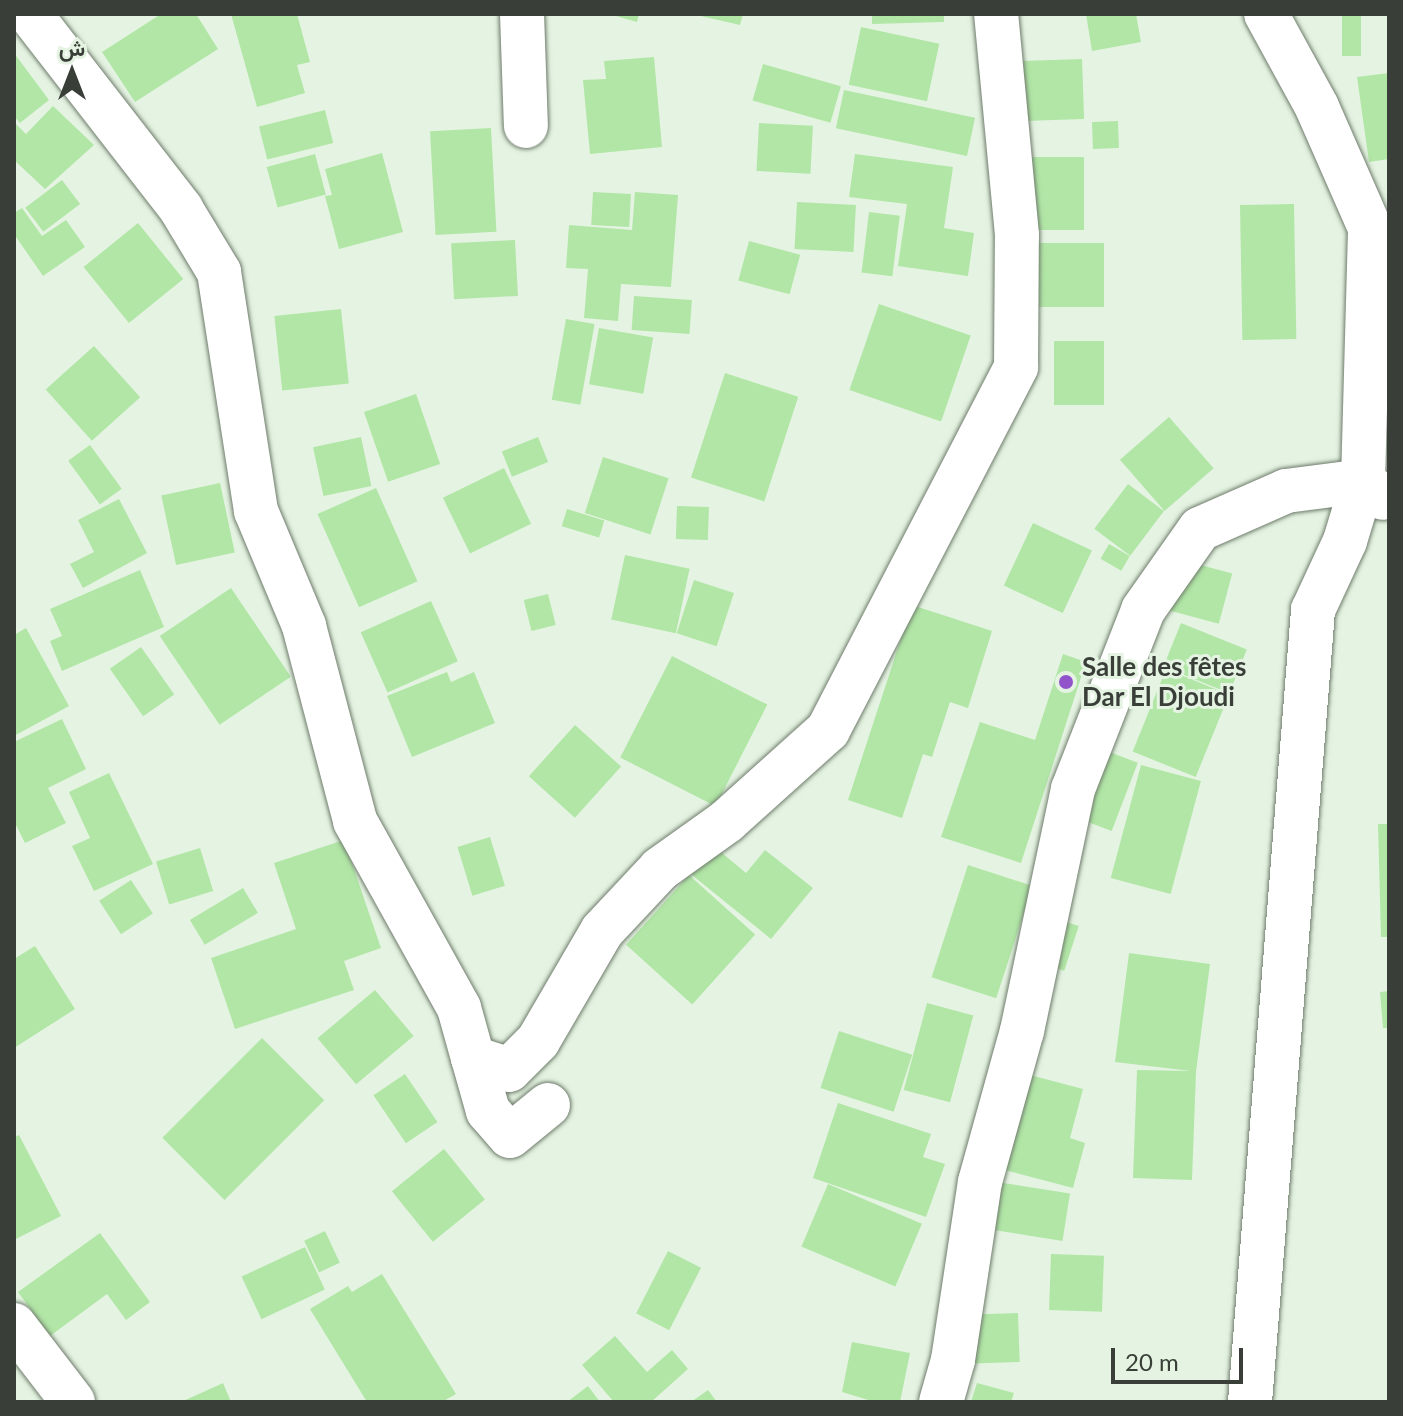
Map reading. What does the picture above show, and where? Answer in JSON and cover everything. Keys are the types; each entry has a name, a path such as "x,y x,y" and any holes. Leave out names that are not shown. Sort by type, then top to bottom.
{"street":[{"path":"30,14 181,209 219,272 256,511 304,626 355,821 459,1008 488,1111 510,1136 548,1105"},
{"path":"522,14 526,126"},
{"path":"473,1058 509,1070 538,1041 602,931 660,869 727,821 828,730 997,406 1016,367 1017,235 996,14"},
{"path":"1250,1402 1313,610 1345,541 1376,492 1370,228 1284,34 1266,14"},
{"path":"941,1402 953,1360 980,1182 1022,1031 1073,789 1143,610 1200,529 1286,491 1376,492"},
{"path":"14,1325 73,1402"}],"building":[{"path":"161,14 196,14 218,49 135,102 102,52"},
{"path":"231,14 297,14 310,62 297,65 305,93 257,107"},
{"path":"609,14 639,14 637,22"},
{"path":"692,14 743,14 740,25"},
{"path":"872,14 944,14 944,22 872,24"},
{"path":"1086,14 1136,14 1141,42 1092,51"},
{"path":"1342,14 1361,14 1361,56 1342,56"},
{"path":"861,27 939,44 927,101 849,85"},
{"path":"14,53 49,100 20,123 14,116"},
{"path":"654,57 662,147 590,154 583,80 606,79 604,61"},
{"path":"1082,59 1084,119 1024,121 1022,61"},
{"path":"763,64 841,86 830,123 753,101"},
{"path":"1389,73 1389,159 1369,162 1357,77"},
{"path":"844,90 975,118 967,156 836,128"},
{"path":"53,106 94,145 45,189 14,160 14,122 26,134"},
{"path":"325,110 333,143 267,159 259,126"},
{"path":"1118,121 1119,148 1093,149 1092,122"},
{"path":"759,123 813,126 810,174 756,171"},
{"path":"491,128 496,232 436,235 430,131"},
{"path":"382,153 403,232 339,249 325,196 332,195 325,169"},
{"path":"315,154 326,195 278,208 267,167"},
{"path":"855,154 953,167 944,228 974,233 968,276 898,266 907,204 849,197"},
{"path":"1029,157 1084,157 1084,230 1029,230"},
{"path":"62,180 80,204 43,232 25,208"},
{"path":"593,192 631,194 629,227 591,225"},
{"path":"635,192 678,195 671,287 621,284 618,321 584,318 588,269 566,268 569,225 632,230"},
{"path":"797,202 856,205 853,252 795,249"},
{"path":"1294,204 1296,339 1242,340 1240,205"},
{"path":"22,208 42,236 66,220 85,247 43,276 14,234 14,213"},
{"path":"869,212 900,216 892,276 862,273"},
{"path":"138,223 183,279 129,323 84,267"},
{"path":"515,240 518,296 454,299 451,243"},
{"path":"749,241 800,255 790,294 738,281"},
{"path":"1037,243 1104,243 1104,307 1037,307"},
{"path":"634,296 692,300 689,334 632,330"},
{"path":"879,304 971,336 941,422 849,390"},
{"path":"341,309 349,384 282,391 274,316"},
{"path":"566,319 595,324 580,405 552,400"},
{"path":"599,328 653,338 643,394 589,384"},
{"path":"1054,341 1104,341 1104,405 1054,405"},
{"path":"94,346 140,397 92,441 46,389"},
{"path":"725,373 798,397 764,501 691,478"},
{"path":"416,394 440,464 388,482 364,412"},
{"path":"1169,417 1214,468 1165,511 1120,460"},
{"path":"361,437 371,486 323,496 313,447"},
{"path":"538,437 548,462 512,477 502,452"},
{"path":"90,445 122,489 100,505 68,461"},
{"path":"603,457 669,478 650,534 585,513"},
{"path":"504,468 531,524 470,554 443,498"},
{"path":"220,483 235,552 176,565 161,495"},
{"path":"1128,484 1164,511 1130,556 1094,529"},
{"path":"376,488 417,581 359,607 318,514"},
{"path":"119,499 147,553 83,588 70,564 94,552 78,520"},
{"path":"677,506 709,507 708,540 676,539"},
{"path":"567,509 604,520 599,538 562,526"},
{"path":"1033,523 1092,550 1063,613 1004,586"},
{"path":"1109,544 1130,556 1121,571 1100,559"},
{"path":"625,555 690,569 676,633 611,620"},
{"path":"1182,560 1232,573 1219,624 1169,610"},
{"path":"140,570 164,627 62,671 50,641 62,636 50,609"},
{"path":"694,580 734,593 717,646 677,633"},
{"path":"231,588 291,677 220,725 160,636"},
{"path":"548,594 556,625 531,631 524,600"},
{"path":"431,601 458,661 388,693 361,632"},
{"path":"912,605 992,631 968,708 950,702 932,757 923,754 902,818 848,800"},
{"path":"1181,623 1247,650 1229,693 1163,667"},
{"path":"26,628 69,706 14,736 14,635"},
{"path":"141,647 174,695 143,716 110,669"},
{"path":"1063,654 1086,662 1021,863 941,837 980,722 1035,740"},
{"path":"672,656 767,705 716,806 620,758"},
{"path":"1166,669 1229,694 1196,777 1133,752"},
{"path":"447,672 451,682 474,672 495,723 412,757 387,696"},
{"path":"62,719 86,769 48,788 66,823 25,843 14,821 14,742"},
{"path":"575,725 621,766 575,818 529,776"},
{"path":"1107,751 1138,763 1112,831 1081,819"},
{"path":"1141,765 1201,781 1171,894 1111,878"},
{"path":"109,773 153,864 94,891 72,846 90,838 69,792"},
{"path":"1378,824 1389,824 1389,937 1381,937"},
{"path":"490,837 505,886 472,896 457,847"},
{"path":"344,840 381,948 344,961 354,990 235,1029 211,958 296,929 274,863"},
{"path":"710,843 746,873 765,850 813,888 771,939 687,871"},
{"path":"200,848 213,891 169,904 156,861"},
{"path":"968,865 1033,886 996,998 932,977"},
{"path":"689,875 755,935 692,1004 626,945"},
{"path":"131,880 153,914 121,934 99,901"},
{"path":"243,888 258,913 205,945 190,920"},
{"path":"1054,918 1079,926 1064,971 1039,963"},
{"path":"35,946 75,1009 14,1048 14,959"},
{"path":"1129,953 1210,964 1196,1072 1192,1180 1133,1178 1137,1070 1191,1071 1115,1062"},
{"path":"375,990 414,1036 356,1084 318,1038"},
{"path":"1389,991 1389,1028 1383,1028 1380,992"},
{"path":"927,1003 973,1015 950,1102 904,1090"},
{"path":"839,1031 912,1055 894,1112 820,1088"},
{"path":"262,1038 324,1100 225,1200 162,1138"},
{"path":"1011,1070 1083,1089 1070,1138 1085,1143 1073,1188 986,1165"},
{"path":"405,1074 437,1122 406,1143 373,1095"},
{"path":"838,1103 931,1134 923,1157 945,1164 926,1217 813,1178"},
{"path":"19,1135 61,1216 14,1240 14,1137"},
{"path":"444,1149 485,1200 433,1242 392,1191"},
{"path":"991,1181 1070,1194 1063,1241 983,1228"},
{"path":"828,1184 922,1224 895,1286 801,1247"},
{"path":"325,1231 340,1263 319,1272 304,1241"},
{"path":"100,1233 150,1302 126,1320 107,1294 50,1336 18,1292"},
{"path":"305,1247 325,1290 261,1319 242,1277"},
{"path":"668,1251 701,1268 669,1330 636,1313"},
{"path":"1051,1254 1104,1256 1102,1312 1049,1310"},
{"path":"382,1274 456,1394 442,1402 367,1402 310,1309 348,1286 352,1292"},
{"path":"1018,1313 1020,1362 967,1364 965,1315"},
{"path":"615,1336 647,1372 672,1350 688,1369 651,1402 614,1402 582,1365"},
{"path":"852,1342 910,1353 900,1402 875,1402 842,1392"},
{"path":"223,1383 231,1402 181,1402"},
{"path":"977,1383 1014,1393 1011,1402 971,1402"},
{"path":"588,1386 600,1402 567,1402"},
{"path":"708,1390 717,1402 691,1402"}],"place":[{"name":"Salle des fêtes Dar El Djoudi","path":"1066,682"}]}
